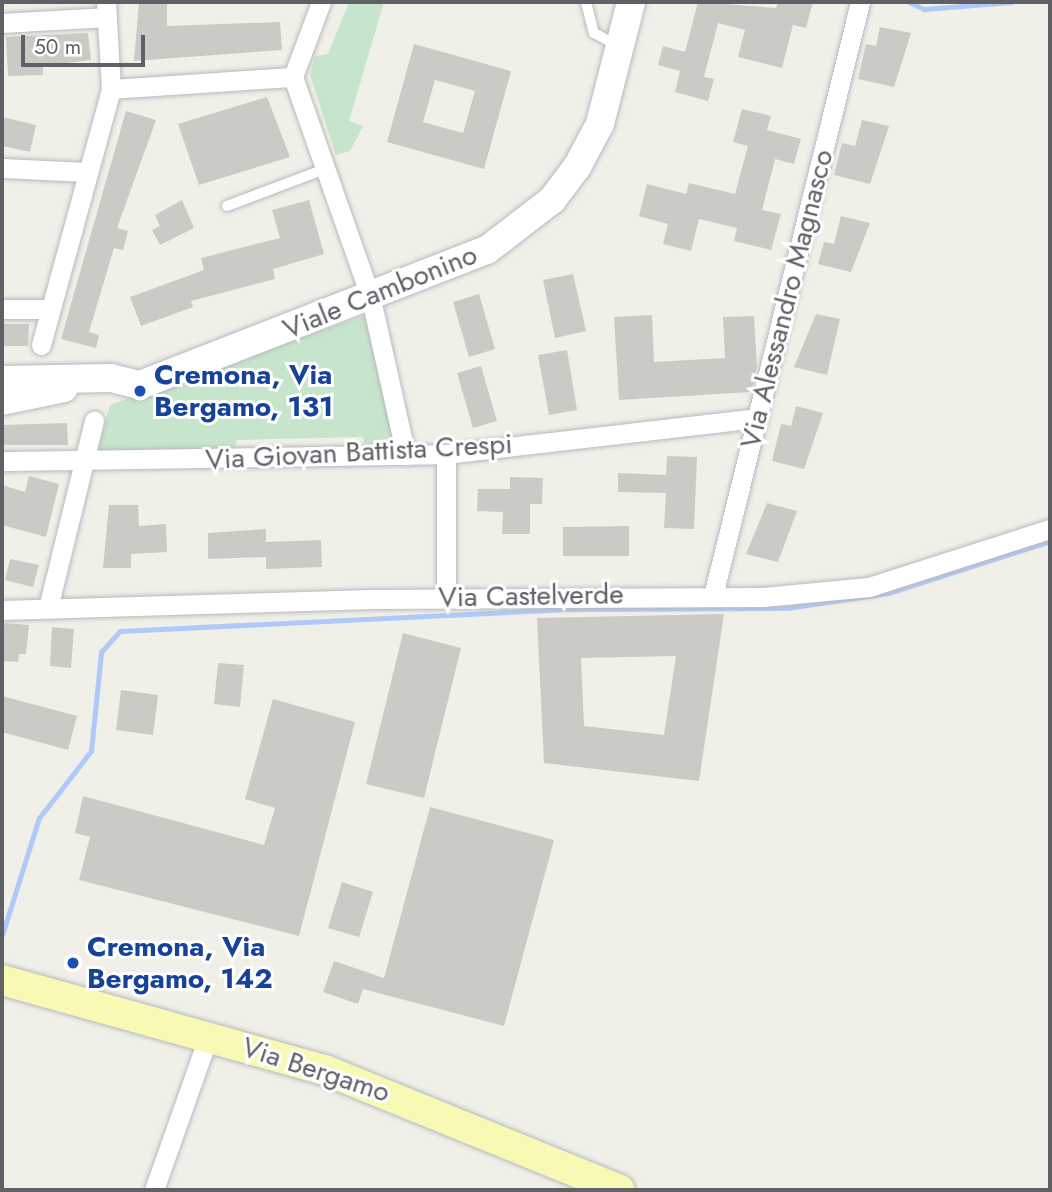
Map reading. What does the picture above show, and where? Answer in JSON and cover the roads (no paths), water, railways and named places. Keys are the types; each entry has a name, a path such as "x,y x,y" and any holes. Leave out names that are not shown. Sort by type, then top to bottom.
{"main road":[{"name":"Via Bergamo","path":"2,980 209,1035 447,1115 620,1190"}],"street":[{"path":"321,2 293,78 369,291 406,455"},
{"name":"Viale Cambonino","path":"99,379 140,384 369,291 487,250 552,200 600,124 611,44 612,2"},
{"name":"Viale Cambonino","path":"611,44 631,2"},
{"name":"Via Alessandro Magnasco","path":"713,596 860,2"},
{"path":"2,23 106,9 111,89 41,345"},
{"path":"111,89 293,78"},
{"path":"2,169 88,172"},
{"path":"2,309 50,309"},
{"path":"2,365 99,379"},
{"path":"2,380 99,379"},
{"path":"2,401 42,397 99,379"},
{"name":"Via Giovan Battista Crespi","path":"2,461 84,463 446,454 758,418"},
{"path":"48,608 94,421"},
{"path":"446,454 446,597"},
{"name":"Via Castelverde","path":"2,610 446,597 713,596 869,587 1050,529"},
{"path":"155,1190 209,1035"}],"lane":[{"path":"586,2 585,14 611,44"},
{"path":"227,206 325,169"}],"waterway":[{"path":"909,2 924,9 1012,2"},
{"path":"2,935 39,818 91,751 101,652 120,631 567,609 787,608 888,593 1050,541"}],"place":[{"name":"Cremona, Via Bergamo, 131","path":"140,391"},
{"name":"Cremona, Via Bergamo, 142","path":"73,963"}]}
